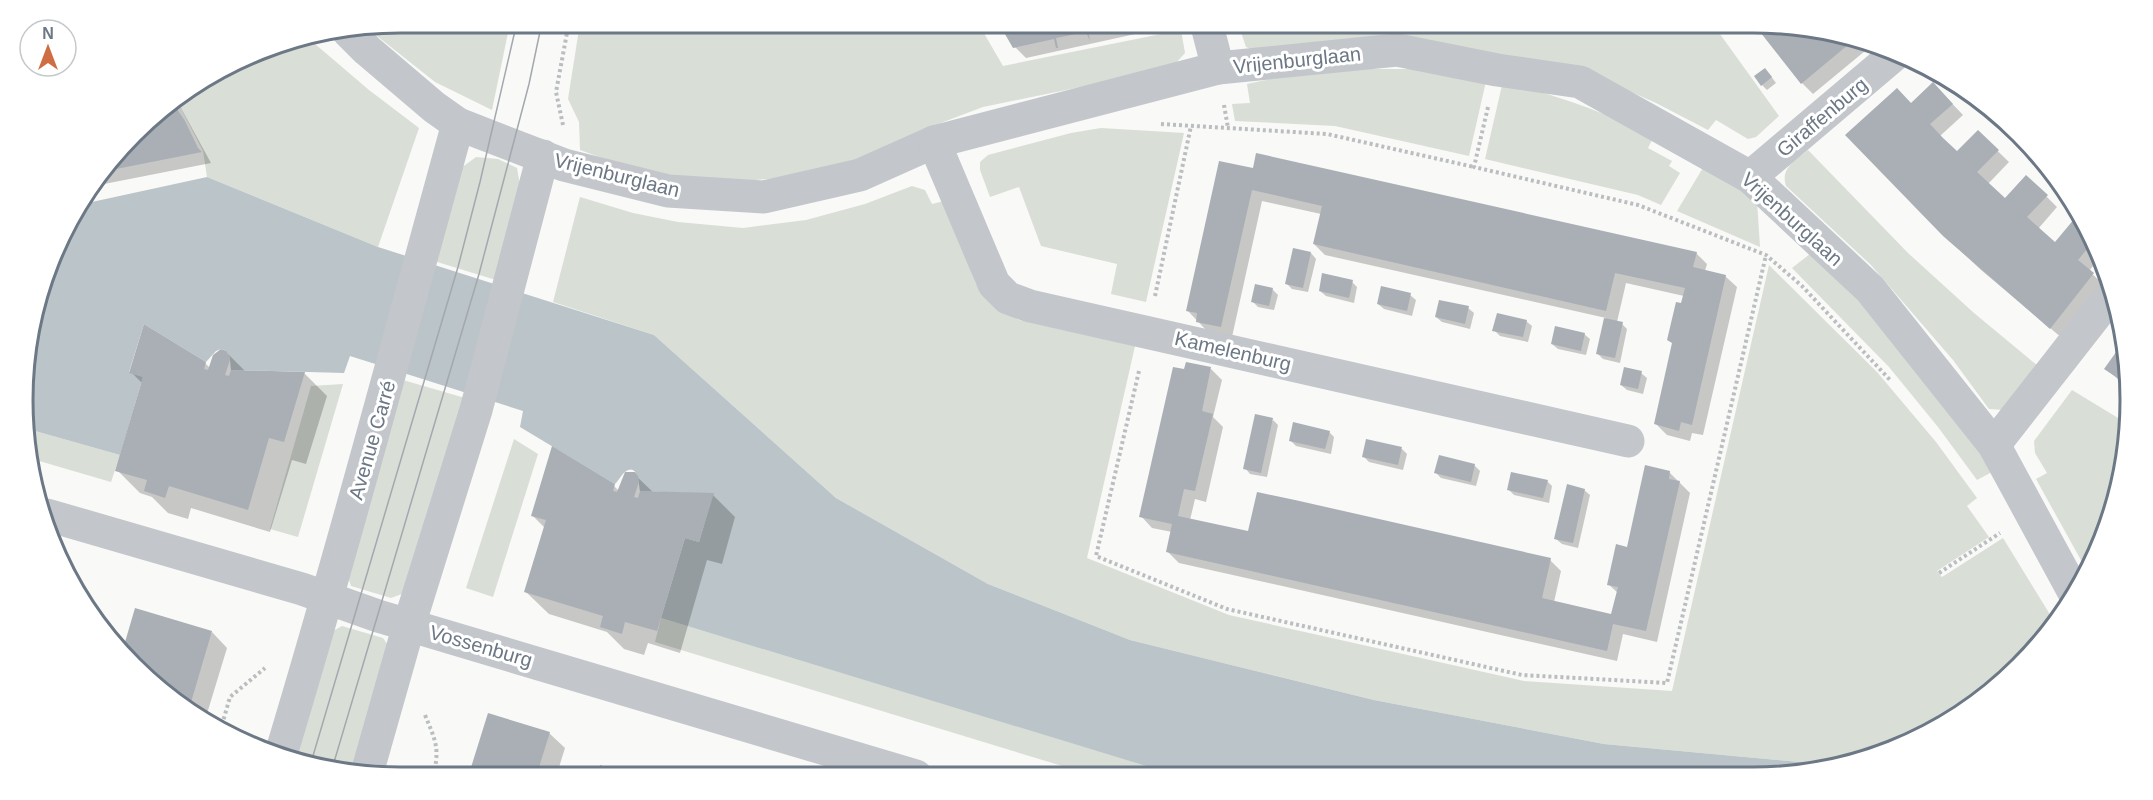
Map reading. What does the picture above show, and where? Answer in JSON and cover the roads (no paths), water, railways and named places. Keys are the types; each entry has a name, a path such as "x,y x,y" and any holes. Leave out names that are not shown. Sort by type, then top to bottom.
{"street":[{"path":"1209,33 1218,68"},
{"name":"Vrijenburglaan","path":"353,36 434,107 458,124 553,160 668,191 764,197 860,175 934,142 1218,68 1397,50 1497,70 1580,82 1750,177 1870,289 1994,445 2070,585"},
{"name":"Giraffenburg","path":"1750,177 1889,59"},
{"name":"Avenue Carré","path":"283,748 387,386 458,124"},
{"name":"Kamelenburg","path":"934,142 994,284 1008,298 1030,306 1628,441"},
{"path":"368,765 476,410 509,284 553,160"},
{"path":"1994,445 2106,302"},
{"name":"Vossenburg","path":"52,516 302,589 409,625 886,767"}],"tram line":[{"path":"313,756 458,267 514,33"},
{"path":"334,761 479,274 529,84 540,33"}]}
